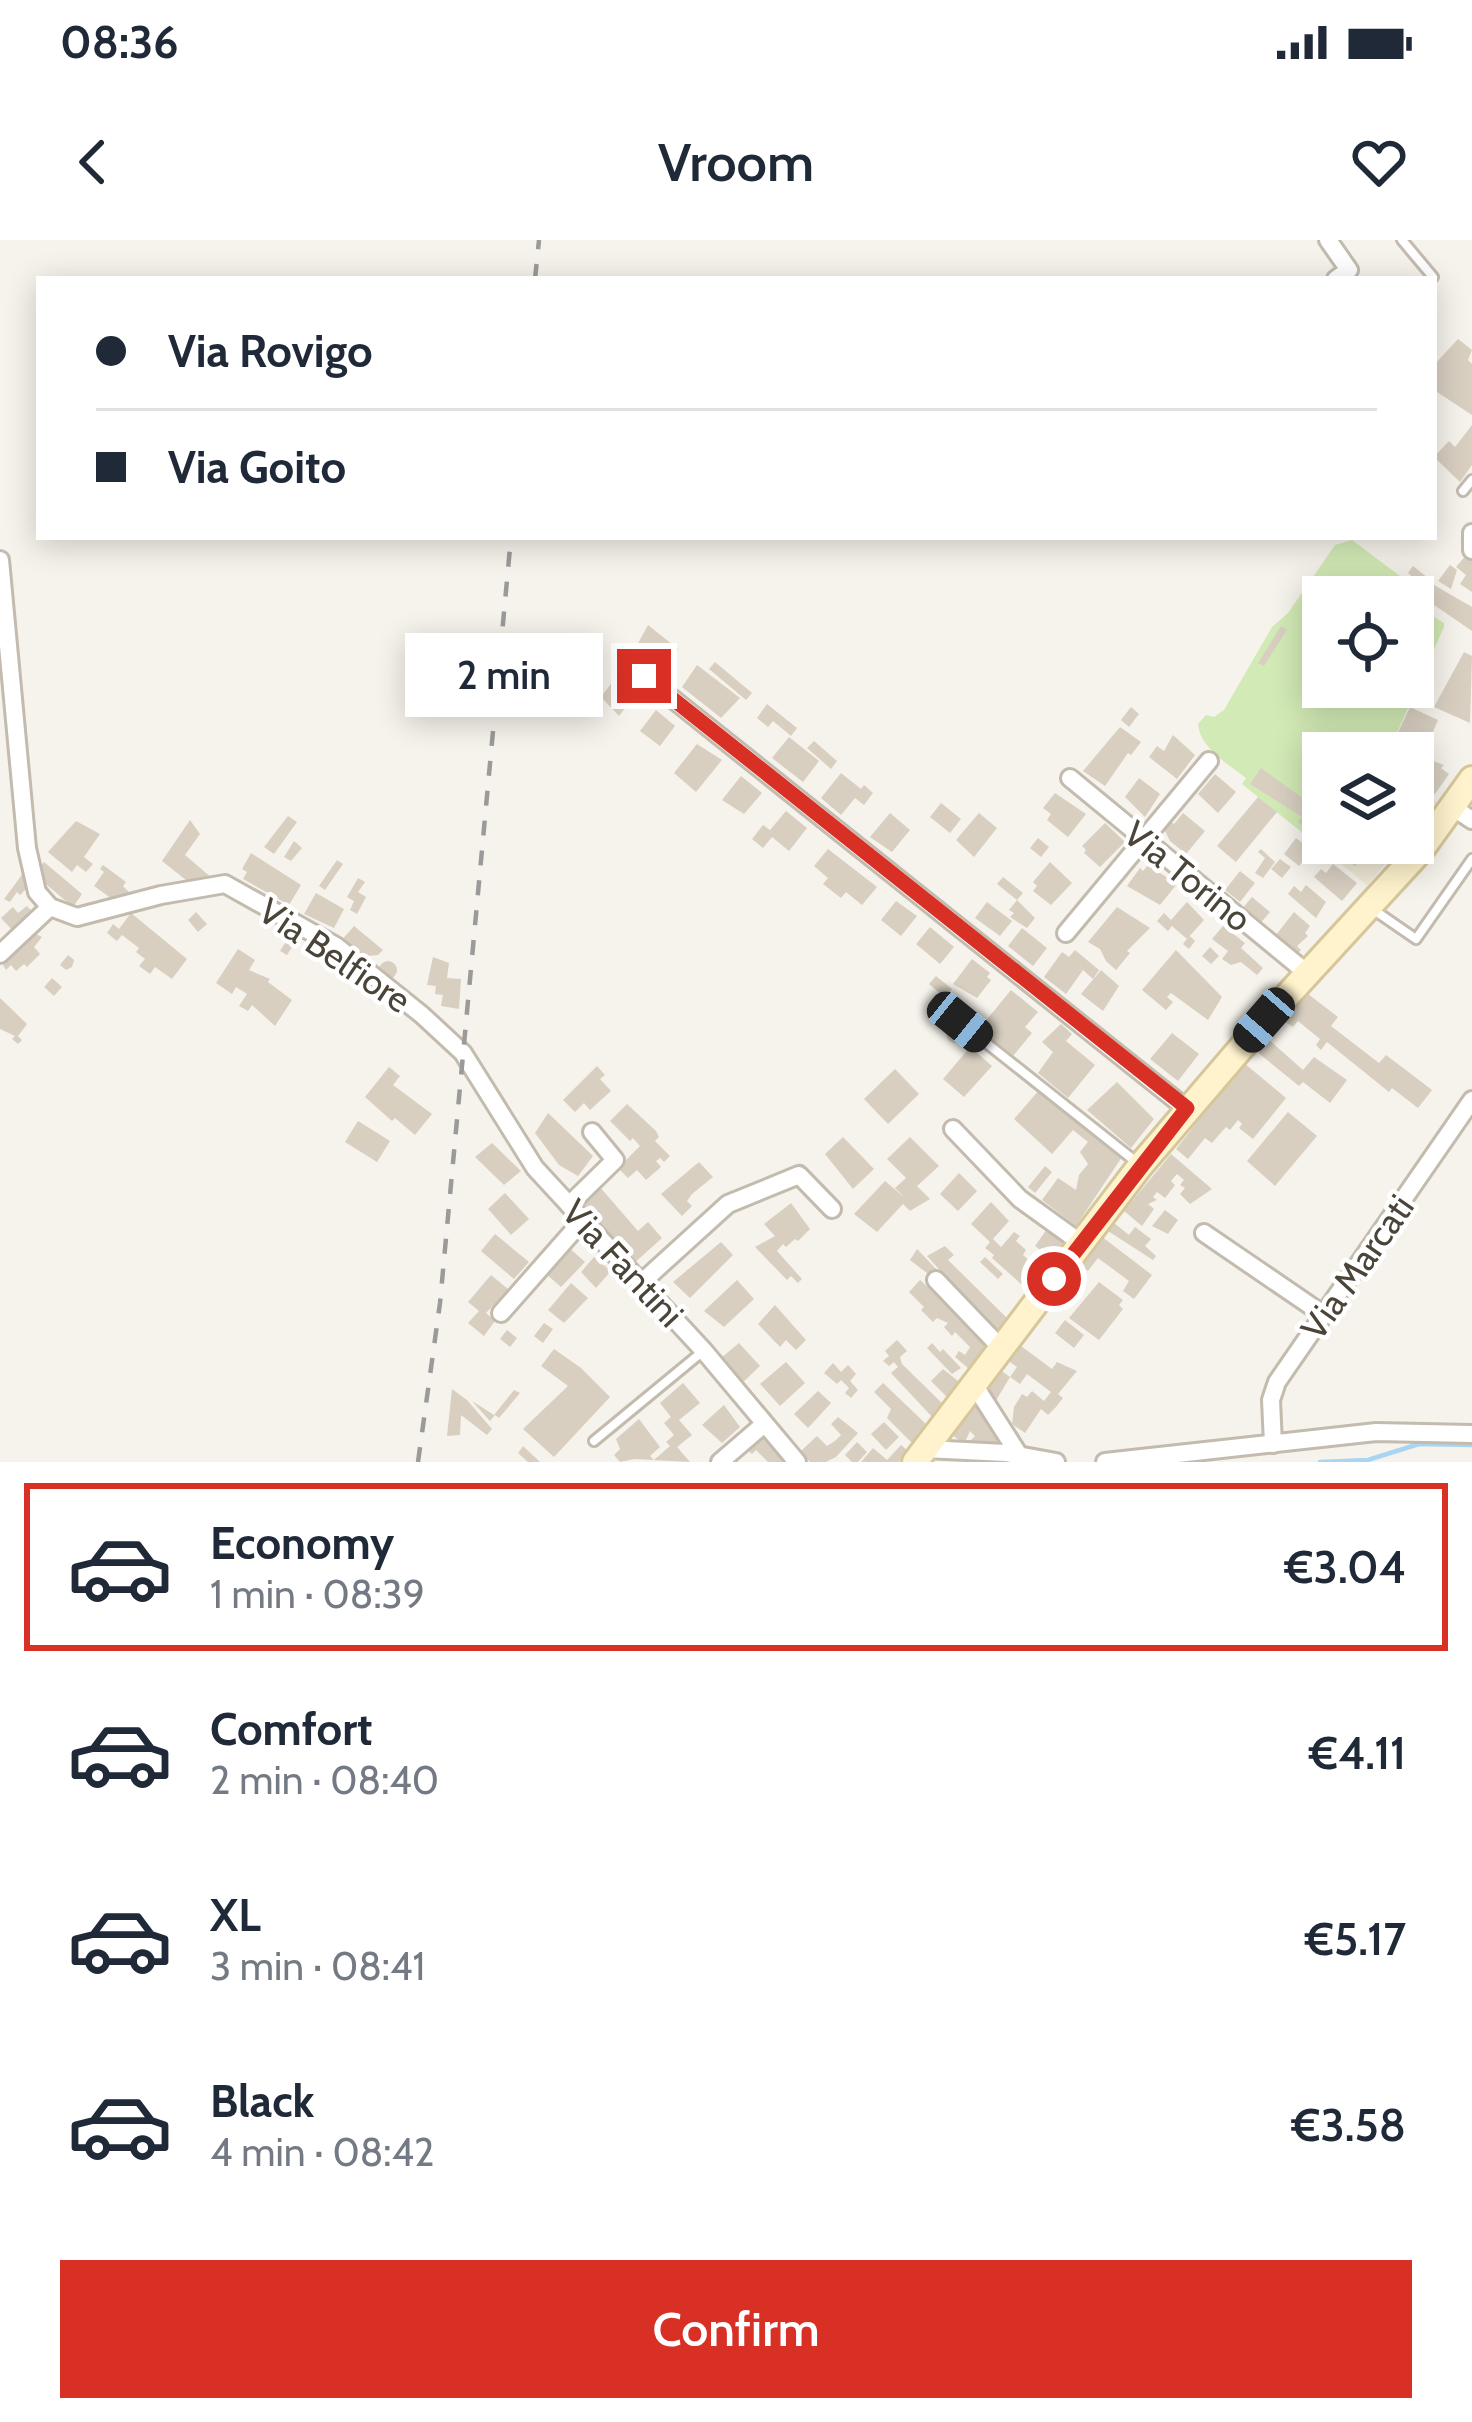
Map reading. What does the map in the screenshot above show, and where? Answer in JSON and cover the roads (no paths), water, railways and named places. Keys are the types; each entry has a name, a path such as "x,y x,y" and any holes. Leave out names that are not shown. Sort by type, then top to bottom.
{"main road":[{"path":"921,1455 1187,1108 1307,973 1463,814 1472,779"}],"street":[{"path":"1328,240 1348,270 1340,276"},
{"path":"1472,533 1472,550"},
{"path":"0,560 27,848 37,892 50,907 0,954"},
{"path":"644,676 1187,1108"},
{"path":"0,742 18,733"},
{"path":"1066,933 1209,761"},
{"name":"Via Torino","path":"1070,778 1307,973"},
{"name":"Via Belfiore","path":"50,907 77,916 225,884 290,916 336,946 464,1053"},
{"name":"Via Fantini","path":"464,1053 535,1168 704,1351 797,1462"},
{"name":"Via Marcati","path":"1273,1444 1270,1400 1274,1388 1472,1100"},
{"path":"953,1129 1020,1199 1081,1243"},
{"path":"569,1205 615,1160 592,1132"},
{"path":"640,1283 728,1204 800,1175 832,1209"},
{"path":"501,1313 583,1220"},
{"path":"1204,1233 1324,1316"},
{"path":"936,1280 1002,1349"},
{"path":"975,1386 1019,1455"},
{"path":"720,1462 763,1425"},
{"path":"1105,1462 1376,1432 1472,1434"},
{"path":"921,1455 1019,1455 1056,1462"}],"lane":[{"path":"1402,240 1432,276"},
{"path":"1463,491 1472,480"},
{"path":"1370,907 1416,939 1472,859"},
{"path":"960,1022 1140,1166"},
{"path":"594,1441 704,1351"}],"waterway":[{"path":"1320,1462 1368,1460 1419,1444 1472,1445"}],"railway":[{"path":"535,276 539,240"},
{"path":"418,1462 440,1303 511,540"}]}
